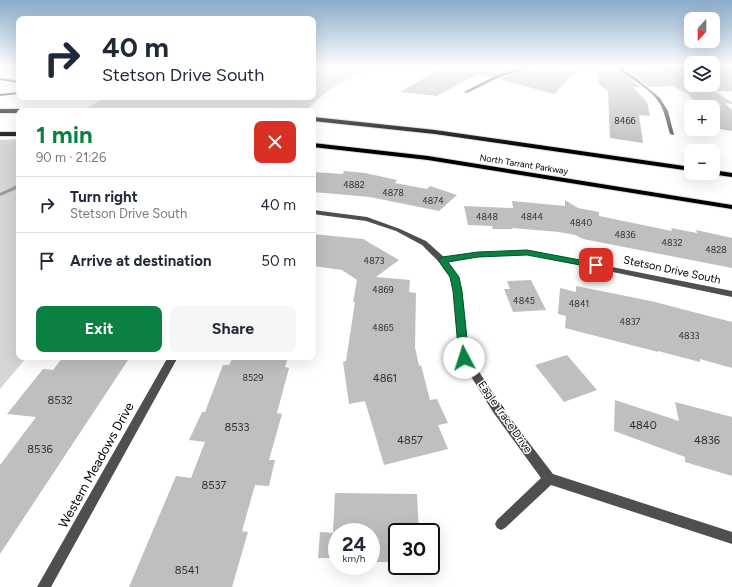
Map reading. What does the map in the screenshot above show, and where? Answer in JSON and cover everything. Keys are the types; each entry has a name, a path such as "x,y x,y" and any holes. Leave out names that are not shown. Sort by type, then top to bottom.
{"main road":[{"path":"0,111 16,111"},
{"name":"North Tarrant Parkway","path":"316,119 435,132 684,168"},
{"path":"0,134 16,134"},
{"name":"North Tarrant Parkway","path":"316,145 428,158 732,207"},
{"path":"720,173 732,175"}],"street":[{"path":"0,95 15,93"},
{"path":"652,93 661,103 665,111 672,134"},
{"name":"Eagle Trace Drive","path":"316,212 366,219 398,230 424,243 442,260 454,277 458,291 464,358 497,409 549,479"},
{"name":"Stetson Drive South","path":"442,260 478,254 527,252 732,294"},
{"name":"Western Meadows Drive","path":"44,587 171,360"},
{"path":"501,524 549,479 732,538"}],"shaded area":[{"path":"316,93 325,93 310,108 86,108 101,100 316,100"},
{"path":"16,139 16,360 24,360 0,389 0,140"}],"building":[{"path":"413,93 442,93 437,96"},
{"path":"608,93 639,93 647,102 650,116 639,115 643,143 610,138"},
{"path":"687,93 718,93 732,102 732,104 725,103 732,110 732,131 720,129 720,100 694,100"},
{"path":"344,171 365,173 397,180 395,183 427,189 430,186 457,195 439,211 370,197 316,192 316,172 343,174"},
{"path":"565,200 578,208 599,212 599,216 672,231 671,228 697,233 696,230 732,238 732,268 583,239 575,235 559,232 512,228 513,229 493,229 492,226 468,225 464,206 513,208 512,201 565,206"},
{"path":"316,234 363,239 399,260 376,277 410,280 409,292 416,293 415,347 419,366 421,365 430,400 437,399 448,423 438,425 448,449 384,465 365,401 349,404 343,362 346,361 357,280 342,270 316,266"},
{"path":"531,280 546,310 513,312 504,289 510,289 507,281"},
{"path":"576,286 651,301 732,322 732,368 700,359 700,362 658,352 565,328 566,316 558,314 560,288 576,292"},
{"path":"567,355 597,390 564,402 535,365"},
{"path":"61,360 128,360 0,554 0,465 36,417 7,414 43,369 53,370"},
{"path":"232,360 287,360 285,367 289,368 277,413 282,414 269,460 275,460 269,486 255,485 242,531 248,532 232,587 129,587 176,476 191,478 205,442 189,440 202,412 205,412 223,365 229,365"},
{"path":"615,400 679,421 675,402 732,417 732,476 685,462 685,457 614,431"},
{"path":"335,493 417,494 419,523 388,523 388,562 380,562 380,523 333,523"},
{"path":"320,532 328,532 328,558 318,558"}],"waterway":[{"path":"0,195 16,187"}],"route":[{"path":"464,358 458,291 454,277 442,260 478,254 527,252 596,265"}]}
